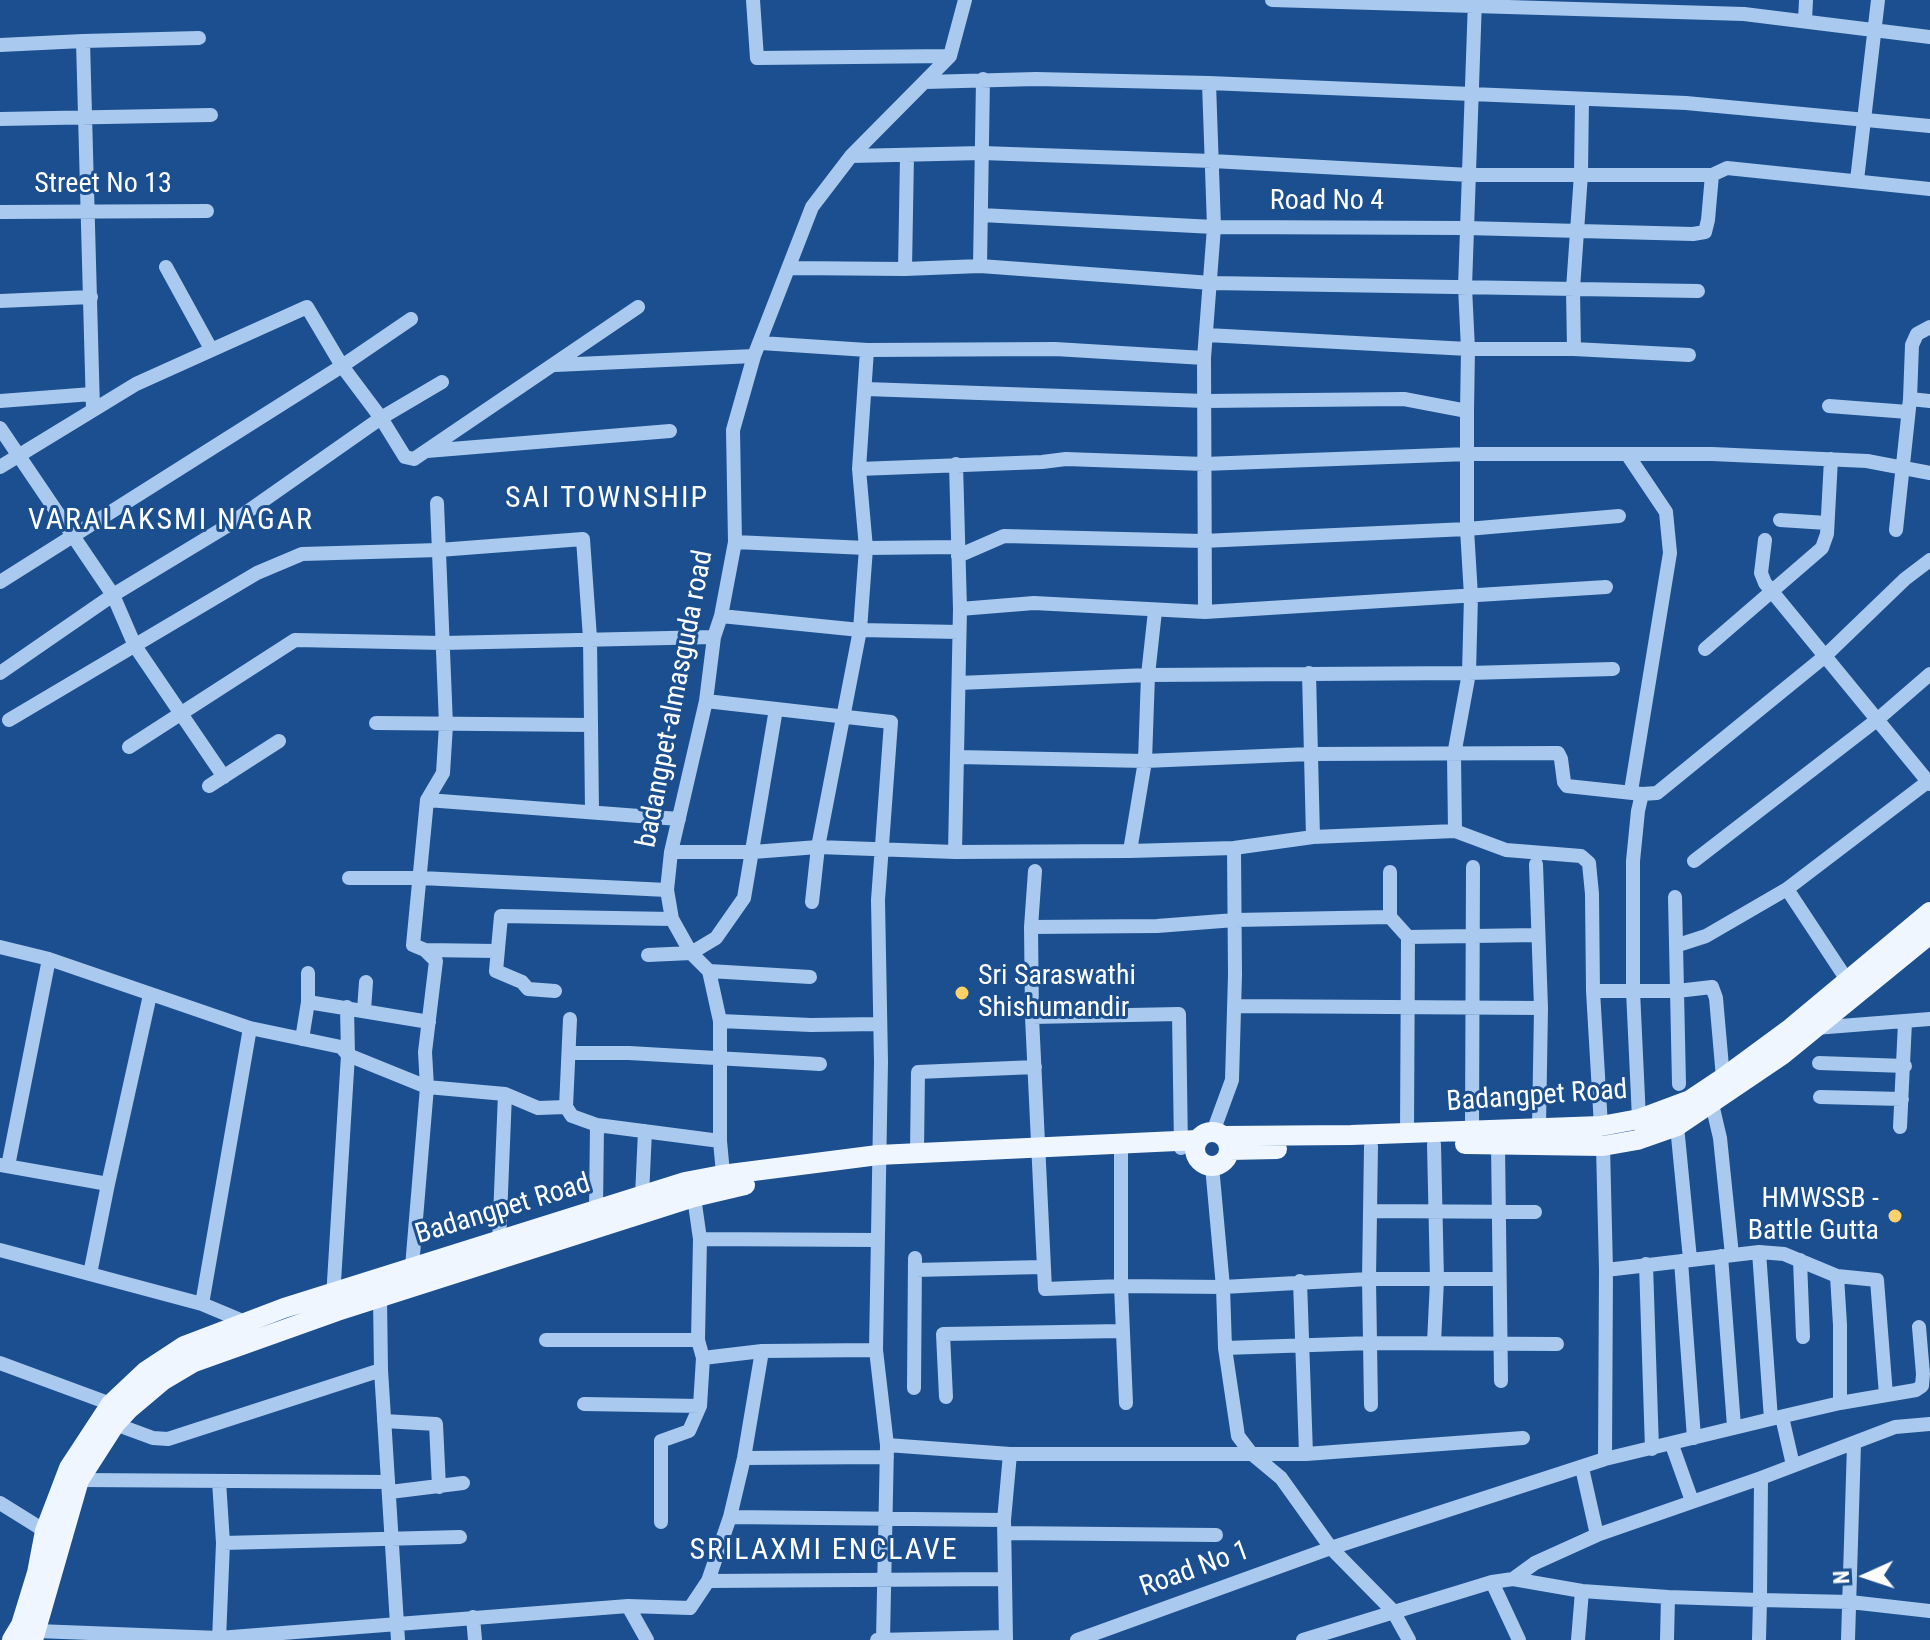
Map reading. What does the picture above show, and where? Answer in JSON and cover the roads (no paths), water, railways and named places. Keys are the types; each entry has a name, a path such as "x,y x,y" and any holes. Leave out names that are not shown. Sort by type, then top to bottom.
{"main road":[{"name":"Badangpet Road","path":"1203,1142 1371,1146 1498,1144 1602,1136 1690,1100 1723,1078 1791,1028 1930,912"},
{"name":"Badangpet Road","path":"878,1160 1539,1127 1637,1140 1677,1126 1782,1055 1930,934"},
{"path":"1203,1142 1225,1159 1212,1166"},
{"name":"Badangpet Road","path":"26,1634 79,1480 113,1414 194,1362 412,1267 685,1182 724,1181 917,1152 1037,1150"},
{"name":"Badangpet Road","path":"26,1634 45,1531 69,1468 146,1371 168,1356 245,1322 334,1303 380,1298 694,1197 724,1181"}],"street":[{"path":"753,0 757,58 950,56"},
{"name":"badangpet-almasguda road","path":"709,971 691,953 672,919 667,890 671,852 706,701 714,637 735,542 733,430 758,349 812,207 851,156 950,56 965,0"},
{"path":"1272,0 1745,7 1805,21 1930,37"},
{"path":"1805,21 1806,0"},
{"path":"1857,180 1878,0"},
{"path":"1455,831 1454,755 1469,673 1471,596 1467,529 1468,349 1465,287 1474,3"},
{"path":"0,45 199,38"},
{"path":"83,41 93,410"},
{"path":"925,82 983,79 1209,83 1701,104 1930,126"},
{"path":"980,266 983,79"},
{"path":"1205,612 1204,358 1214,227 1209,83"},
{"path":"1574,349 1573,289 1581,174 1582,99"},
{"path":"0,119 211,115"},
{"path":"851,156 982,153 1470,175 1712,175 1727,168 1930,189"},
{"path":"905,269 907,156"},
{"name":"Road No 4","path":"981,215 1214,227 1466,228 1674,234 1705,232 1712,175"},
{"name":"Street No 13","path":"0,212 207,211"},
{"path":"790,268 980,266 1211,283 1698,291"},
{"path":"166,267 211,349"},
{"path":"0,301 91,297"},
{"path":"0,467 136,384 307,307 342,366 381,418 405,457 414,459 638,307"},
{"path":"0,582 411,319"},
{"path":"1896,530 1912,345 1917,334 1930,327"},
{"path":"1207,335 1468,349 1574,349 1689,355"},
{"path":"552,366 758,349 1055,349 1204,358"},
{"path":"812,902 818,847 860,630 866,548 859,469 867,350"},
{"path":"0,673 113,595 227,526 381,418 442,382"},
{"path":"866,389 1205,401 1404,399 1467,411"},
{"path":"0,401 92,394"},
{"path":"1829,406 1909,406 1930,401"},
{"path":"0,428 113,595 135,646 224,777"},
{"path":"426,452 670,431"},
{"path":"859,469 1066,459 1204,464 1468,454 1712,454 1885,463 1930,473"},
{"path":"1627,454 1666,512 1670,553 1636,792 1633,991 1639,1119"},
{"path":"1705,649 1822,548 1826,541 1831,459"},
{"path":"955,852 960,609 956,464"},
{"path":"437,503 446,725 443,773 427,800 413,945 425,950 496,951"},
{"path":"735,542 958,552 1004,536 1203,541 1467,529 1619,516"},
{"path":"1780,520 1827,523"},
{"path":"9,720 257,573 302,554 439,550 583,539 590,638 592,811"},
{"path":"1678,945 1706,936 1787,889 1929,782 1771,591 1761,573 1765,540"},
{"path":"958,757 1145,761 1310,754 1558,753 1567,786 1657,793 1824,657 1905,579 1930,560"},
{"path":"960,609 1034,603 1205,612 1606,587"},
{"path":"1130,851 1145,761 1148,675 1155,611"},
{"path":"721,616 860,630 959,632"},
{"path":"129,747 295,640 443,643 714,637"},
{"path":"959,683 1148,675 1613,669"},
{"path":"1309,673 1313,837"},
{"path":"1694,861 1878,719 1930,674"},
{"path":"706,701 891,722 880,850 876,1350 887,1451 880,1640 1005,1638 1005,1526 1010,1454"},
{"path":"648,955 691,953 716,938 744,898 776,709"},
{"path":"376,723 591,725"},
{"path":"209,786 279,741"},
{"path":"427,800 679,819"},
{"path":"671,852 753,852 818,847 955,852 1130,851 1234,848 1313,837 1455,831 1506,850 1581,856 1589,863 1602,1136 1606,1270 1605,1459"},
{"path":"1203,1142 1232,1080 1234,848"},
{"path":"1536,864 1541,1008 1539,1127"},
{"path":"1472,1131 1473,867"},
{"path":"1035,871 1031,927 1032,1017 1045,1289 1223,1287 1369,1279 1498,1279"},
{"path":"1390,872 1390,917 1408,937 1407,1133"},
{"path":"349,878 421,878 667,890"},
{"path":"1787,889 1847,980"},
{"path":"1675,897 1679,1084"},
{"path":"555,991 528,989 522,982 496,971 501,916 672,919"},
{"path":"1031,927 1157,926 1235,920 1390,917"},
{"path":"1408,937 1538,935"},
{"path":"0,947 49,959 250,1028 341,1047 348,1055 427,1087 505,1094 538,1108 566,1107"},
{"path":"412,1267 427,1087 425,1052 436,961 425,950"},
{"path":"49,959 4,1166 108,1184"},
{"path":"724,1181 720,1141 720,1021 709,971 810,977"},
{"path":"302,1039 308,1002 308,973"},
{"path":"364,1010 366,982"},
{"path":"1593,991 1677,991 1712,987 1723,1078"},
{"path":"90,1274 150,995"},
{"path":"308,1002 429,1022"},
{"path":"1235,1006 1541,1008"},
{"path":"334,1303 348,1055 347,1007"},
{"path":"1032,1017 1179,1014 1203,1142"},
{"path":"570,1019 566,1107 572,1116 597,1125 720,1141"},
{"path":"1815,1028 1930,1019"},
{"path":"720,1021 879,1024"},
{"path":"1900,1127 1905,1022"},
{"path":"202,1304 250,1028"},
{"path":"570,1053 718,1057 820,1064"},
{"path":"1819,1063 1905,1066"},
{"path":"917,1152 918,1072 1035,1067"},
{"path":"499,1242 505,1094"},
{"path":"1820,1097 1902,1099"},
{"path":"1712,1104 1720,1138 1734,1426"},
{"path":"596,1211 597,1125"},
{"path":"1677,1126 1694,1438"},
{"path":"642,1196 645,1131"},
{"path":"1434,1144 1437,1280 1434,1343"},
{"path":"1498,1144 1501,1381"},
{"path":"1121,1146 1121,1286 1126,1403"},
{"path":"1371,1146 1371,1405"},
{"path":"1212,1166 1225,1348 1238,1436 1251,1453 1281,1478 1331,1548 1393,1611 1409,1640"},
{"path":"661,1522 661,1441 689,1431 700,1406 703,1358 698,1340 700,1239 694,1197"},
{"path":"1370,1211 1535,1212"},
{"path":"700,1239 876,1240"},
{"path":"0,1250 202,1304 245,1322"},
{"path":"1606,1270 1759,1252 1784,1254 1837,1276 1877,1280 1886,1395"},
{"path":"1759,1252 1776,1418 1793,1465"},
{"path":"1800,1260 1803,1337"},
{"path":"914,1388 915,1264 1042,1267"},
{"path":"1646,1264 1652,1449"},
{"path":"1837,1276 1840,1403"},
{"path":"1300,1281 1306,1454"},
{"path":"380,1298 381,1370 398,1640"},
{"name":"Road No 1","path":"1077,1640 1331,1548 1605,1459 1672,1445 1734,1426 1916,1390 1922,1386 1919,1327"},
{"path":"946,1397 943,1334 1122,1331"},
{"path":"546,1340 698,1340"},
{"path":"1225,1348 1371,1343 1557,1344"},
{"path":"703,1358 762,1351 876,1350"},
{"path":"26,1634 219,1639 628,1606 690,1608 708,1581 730,1517 744,1458 762,1351"},
{"path":"0,1363 113,1414 153,1438 168,1439 381,1370"},
{"path":"584,1404 700,1406"},
{"path":"384,1421 436,1424 439,1487"},
{"path":"1513,1579 1535,1563 1597,1535 1895,1427 1930,1424"},
{"path":"744,1458 887,1451 1306,1454 1523,1438"},
{"path":"1848,1640 1854,1444"},
{"path":"1672,1445 1692,1501"},
{"path":"1582,1468 1597,1535"},
{"path":"1759,1640 1761,1478"},
{"path":"79,1480 389,1487 439,1487 463,1483"},
{"path":"219,1481 223,1543 219,1639"},
{"path":"0,1503 45,1531"},
{"path":"730,1517 886,1519 1216,1535"},
{"path":"223,1543 460,1537"},
{"path":"708,1581 1004,1579"},
{"path":"1303,1640 1492,1582 1513,1579 1582,1591 1668,1597 1850,1602 1930,1611"},
{"path":"1492,1582 1519,1640"},
{"path":"1578,1640 1582,1591"},
{"path":"1667,1640 1668,1597"},
{"path":"628,1606 647,1640"},
{"path":"473,1617 475,1640"}],"place":[{"name":"Sri Saraswathi Shishumandir","path":"962,993"},
{"name":"HMWSSB - Battle Gutta","path":"1895,1216"}],"district":[{"name":"SAI TOWNSHIP","path":"607,499"},
{"name":"VARALAKSMI NAGAR","path":"171,521"},
{"name":"SRILAXMI ENCLAVE","path":"824,1551"}]}
